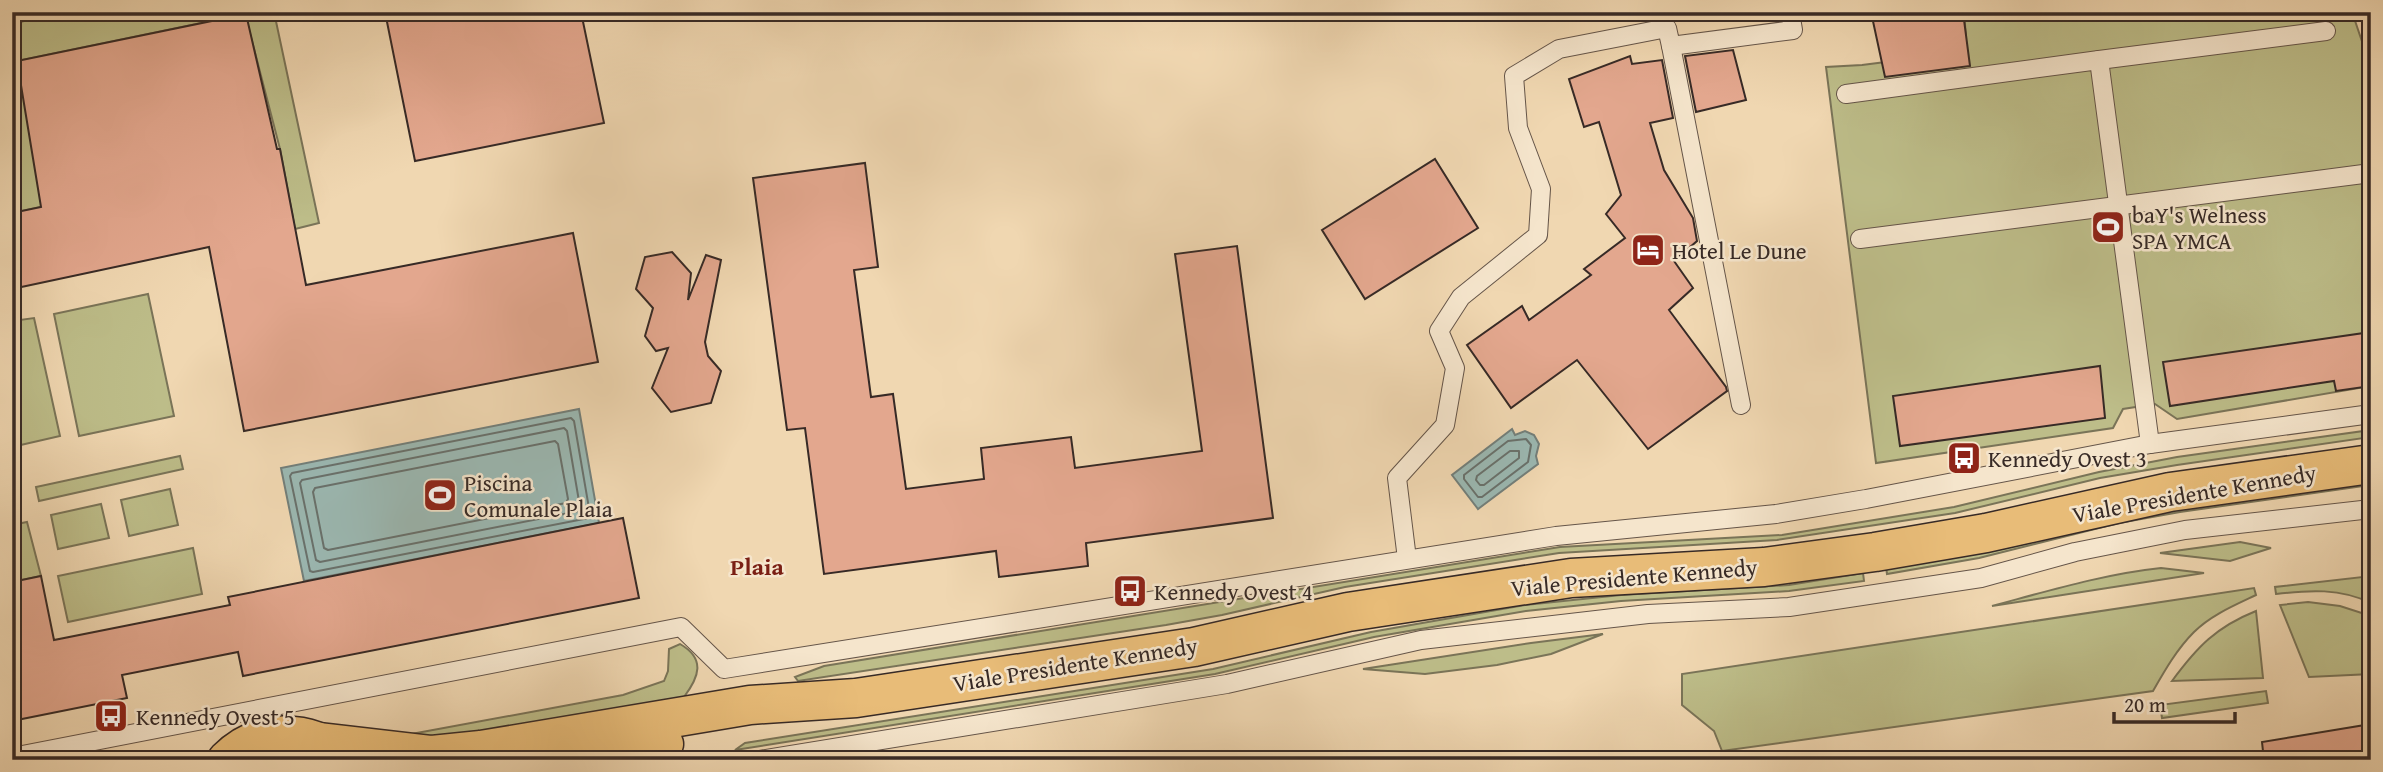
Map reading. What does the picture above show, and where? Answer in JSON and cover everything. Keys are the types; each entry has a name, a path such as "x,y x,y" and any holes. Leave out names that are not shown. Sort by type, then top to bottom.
{"main road":[{"name":"Viale Presidente Kennedy","path":"856,698 1194,647 1348,612 1571,578 1764,567 1875,552 1986,533 2170,492 2371,464"},
{"path":"227,760 248,744 268,737 290,735 332,751 432,755 495,748 750,705 856,698"},
{"path":"596,760 754,726 856,698"}],"lane":[{"path":"1671,47 1793,30 1790,12"},
{"path":"1407,559 1397,478 1445,425 1455,368 1439,331 1461,297 1538,235 1541,189 1518,128 1514,76 1559,49 1667,28 1741,405"},
{"path":"1846,94 2326,31"},
{"path":"2099,60 2150,444"},
{"path":"1860,239 2371,173"},
{"path":"723,669 1556,536 1776,514 2150,444 2371,414"},
{"path":"759,760 1227,684 1421,640 1648,614 1802,605 1981,578 2075,552 2185,530 2371,509"},
{"path":"12,757 681,627 723,669 750,705"}],"green space":[{"path":"50,12 274,12 319,223 295,229 280,149 245,14 17,61 50,205 12,213 12,25"},
{"name":"baY's Welness SPA YMCA","path":"1964,12 2352,12 2371,68 2371,386 2177,419 2155,404 2123,409 2113,428 1876,463 1826,67 1925,57 1966,37"},
{"path":"148,294 174,416 79,436 54,314"},
{"path":"34,318 60,436 12,447 12,321"},
{"path":"2371,430 2371,437 2100,478 1955,513 1777,540 1559,553 1345,587 1166,625 798,681 795,677 824,666 1560,547 1782,535 1954,507 2099,472 2177,457"},
{"path":"180,456 183,469 39,501 36,487"},
{"path":"2371,478 2371,485 2119,523 1979,558 1887,574 1886,567 2119,516"},
{"path":"170,489 178,525 129,536 121,500"},
{"path":"101,504 109,538 58,549 51,515"},
{"path":"27,522 41,576 12,582 12,525"},
{"path":"2240,542 2271,548 2230,561 2160,553"},
{"path":"193,548 202,594 68,622 58,576"},
{"path":"2161,568 2204,573 1992,606 2097,579"},
{"path":"1863,573 1864,581 1789,591 1621,601 1526,611 1374,637 1215,674 735,750 745,743 1213,669 1371,632 1525,605 1621,595 1789,585"},
{"path":"2371,576 2371,603 2324,591 2276,594 2275,587"},
{"path":"2254,588 2256,595 2216,615 2194,632 2153,691 1722,751 1714,731 1682,705 1682,674"},
{"path":"2308,602 2340,606 2371,616 2371,674 2309,677 2280,605"},
{"path":"2256,611 2263,678 2172,681 2208,639"},
{"path":"1603,634 1551,654 1497,665 1425,674 1363,669 1531,643"},
{"path":"680,644 697,662 696,675 684,697 446,742 395,737 623,695 664,681 668,671 669,649"},
{"path":"2266,691 2268,703 2162,718 2160,705"}],"water":[{"name":"Piscina Comunale Plaia","path":"579,409 599,523 304,581 281,468"},
{"path":"1512,429 1515,435 1525,431 1534,435 1539,444 1536,456 1538,464 1478,509 1452,475"}],"building":[{"path":"385,12 581,12 604,123 415,161"},
{"path":"1871,12 1963,12 1970,66 1885,77"},
{"path":"246,14 277,149 280,149 306,285 573,233 598,362 244,431 209,247 12,289 12,213 41,207 17,61"},
{"path":"1733,50 1746,100 1696,112 1685,56"},
{"name":"Hotel Le Dune","path":"1630,56 1632,64 1662,60 1673,118 1650,123 1664,170 1693,218 1697,241 1674,261 1693,288 1669,310 1727,391 1648,449 1577,360 1511,408 1467,345 1522,306 1529,320 1591,275 1584,269 1625,238 1606,214 1621,195 1599,122 1584,127 1569,79"},
{"path":"1435,159 1478,228 1365,299 1322,230"},
{"path":"865,163 878,267 854,270 871,397 893,394 906,489 984,479 981,448 1071,437 1075,468 1202,451 1175,254 1237,246 1273,518 1086,543 1088,566 999,577 996,551 824,574 805,428 787,430 753,178"},
{"path":"672,252 691,273 688,300 706,255 721,260 705,342 708,356 721,371 711,403 671,412 652,388 668,348 656,351 645,336 653,308 636,289 645,257"},
{"path":"2371,332 2371,386 2336,391 2334,381 2170,406 2163,362"},
{"path":"2100,366 2105,418 1900,446 1893,396"},
{"path":"623,518 639,598 243,676 238,652 122,675 127,698 12,721 12,582 41,576 54,640 230,605 228,597"},
{"path":"2371,724 2371,760 2264,760 2262,742"}],"place":[{"name":"baY's Welness SPA YMCA","path":"2108,227"},
{"name":"Hotel Le Dune","path":"1648,250"},
{"name":"Kennedy Ovest 3","path":"1964,458"},
{"name":"Piscina Comunale Plaia","path":"440,495"},
{"name":"Kennedy Ovest 4","path":"1130,591"},
{"name":"Kennedy Ovest 5","path":"111,716"}],"district":[{"name":"Plaia","path":"757,566"}]}
